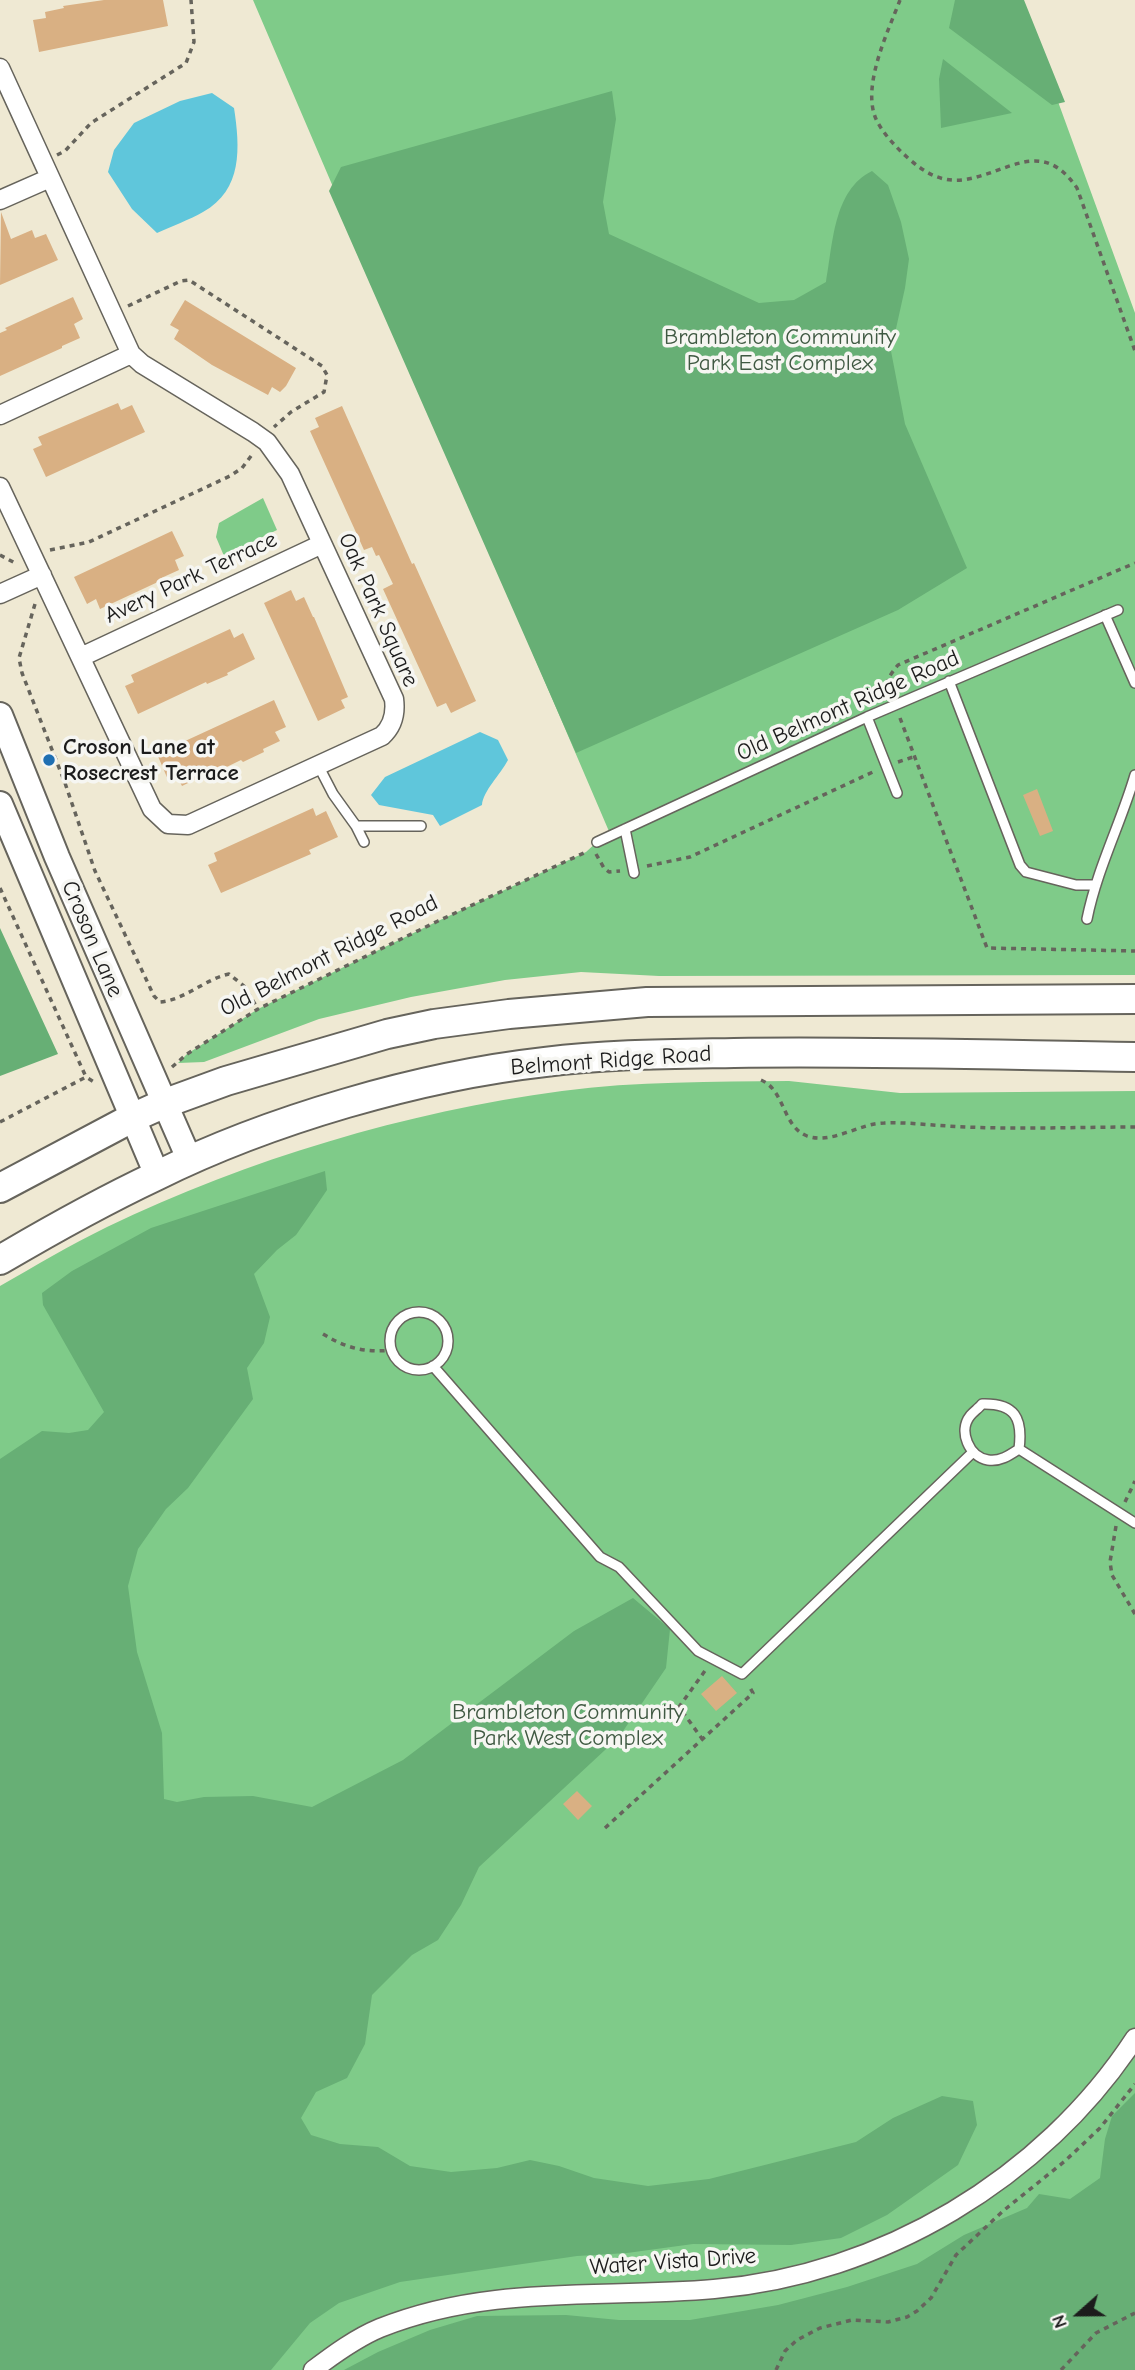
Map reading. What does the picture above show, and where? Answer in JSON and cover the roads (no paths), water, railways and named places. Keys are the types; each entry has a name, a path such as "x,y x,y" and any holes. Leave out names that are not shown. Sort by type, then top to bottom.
{"main road":[{"name":"Croson Lane","path":"0,715 57,857 161,1072 163,1104 190,1161"},
{"name":"Croson Lane","path":"0,804 157,1175"},
{"path":"0,1188 163,1104 226,1081 387,1034 434,1024 509,1014 647,1002 1135,999"},
{"name":"Belmont Ridge Road","path":"0,1260 157,1175 266,1130 360,1100 459,1077 545,1062 671,1054 809,1052 1135,1057"}],"street":[{"path":"0,68 131,354 0,415"},
{"path":"0,200 47,170"},
{"name":"Oak Park Square","path":"0,486 152,809 168,824 188,825 382,736 388,730 396,710 394,699 290,474 267,442 131,354"},
{"name":"Avery Park Terrace","path":"81,657 322,544"},
{"path":"0,594 41,575"},
{"name":"Water Vista Drive","path":"313,2370 340,2350 378,2329 419,2314 467,2303 521,2295 715,2289 817,2272 865,2254 916,2232 964,2205 1003,2177 1035,2151 1096,2092 1135,2038"}],"lane":[{"name":"Old Belmont Ridge Road","path":"597,842 867,717 1118,610"},
{"path":"1105,615 1135,682"},
{"path":"949,681 1020,866 1026,872 1076,885 1096,885"},
{"path":"867,717 897,793"},
{"path":"318,765 364,842"},
{"path":"1087,919 1096,885 1135,775"},
{"path":"356,826 421,827"},
{"path":"625,829 634,873"},
{"path":"423,1312 432,1315 445,1327 448,1345 441,1361 433,1366 424,1369 404,1366 392,1350 392,1331 404,1316 423,1312"},
{"path":"433,1366 600,1557 619,1567 698,1651 742,1674 972,1453"},
{"path":"982,1404 999,1404 1014,1413 1022,1429 1019,1449 1005,1458 987,1460 972,1453 964,1436 968,1418 982,1404"},
{"path":"1019,1449 1135,1523"}],"water":[{"path":"212,93 234,108 237,152 232,180 216,203 198,215 157,233 132,209 108,172 114,150 134,123 180,101"},
{"path":"480,732 498,740 508,760 482,805 440,826 433,815 379,805 371,795 385,777"}],"place":[{"name":"Croson Lane at Rosecrest Terrace","path":"49,760"}],"park label":[{"name":"Brambleton Community Park East Complex","path":"780,350"},
{"name":"Brambleton Community Park West Complex","path":"568,1725"}]}
